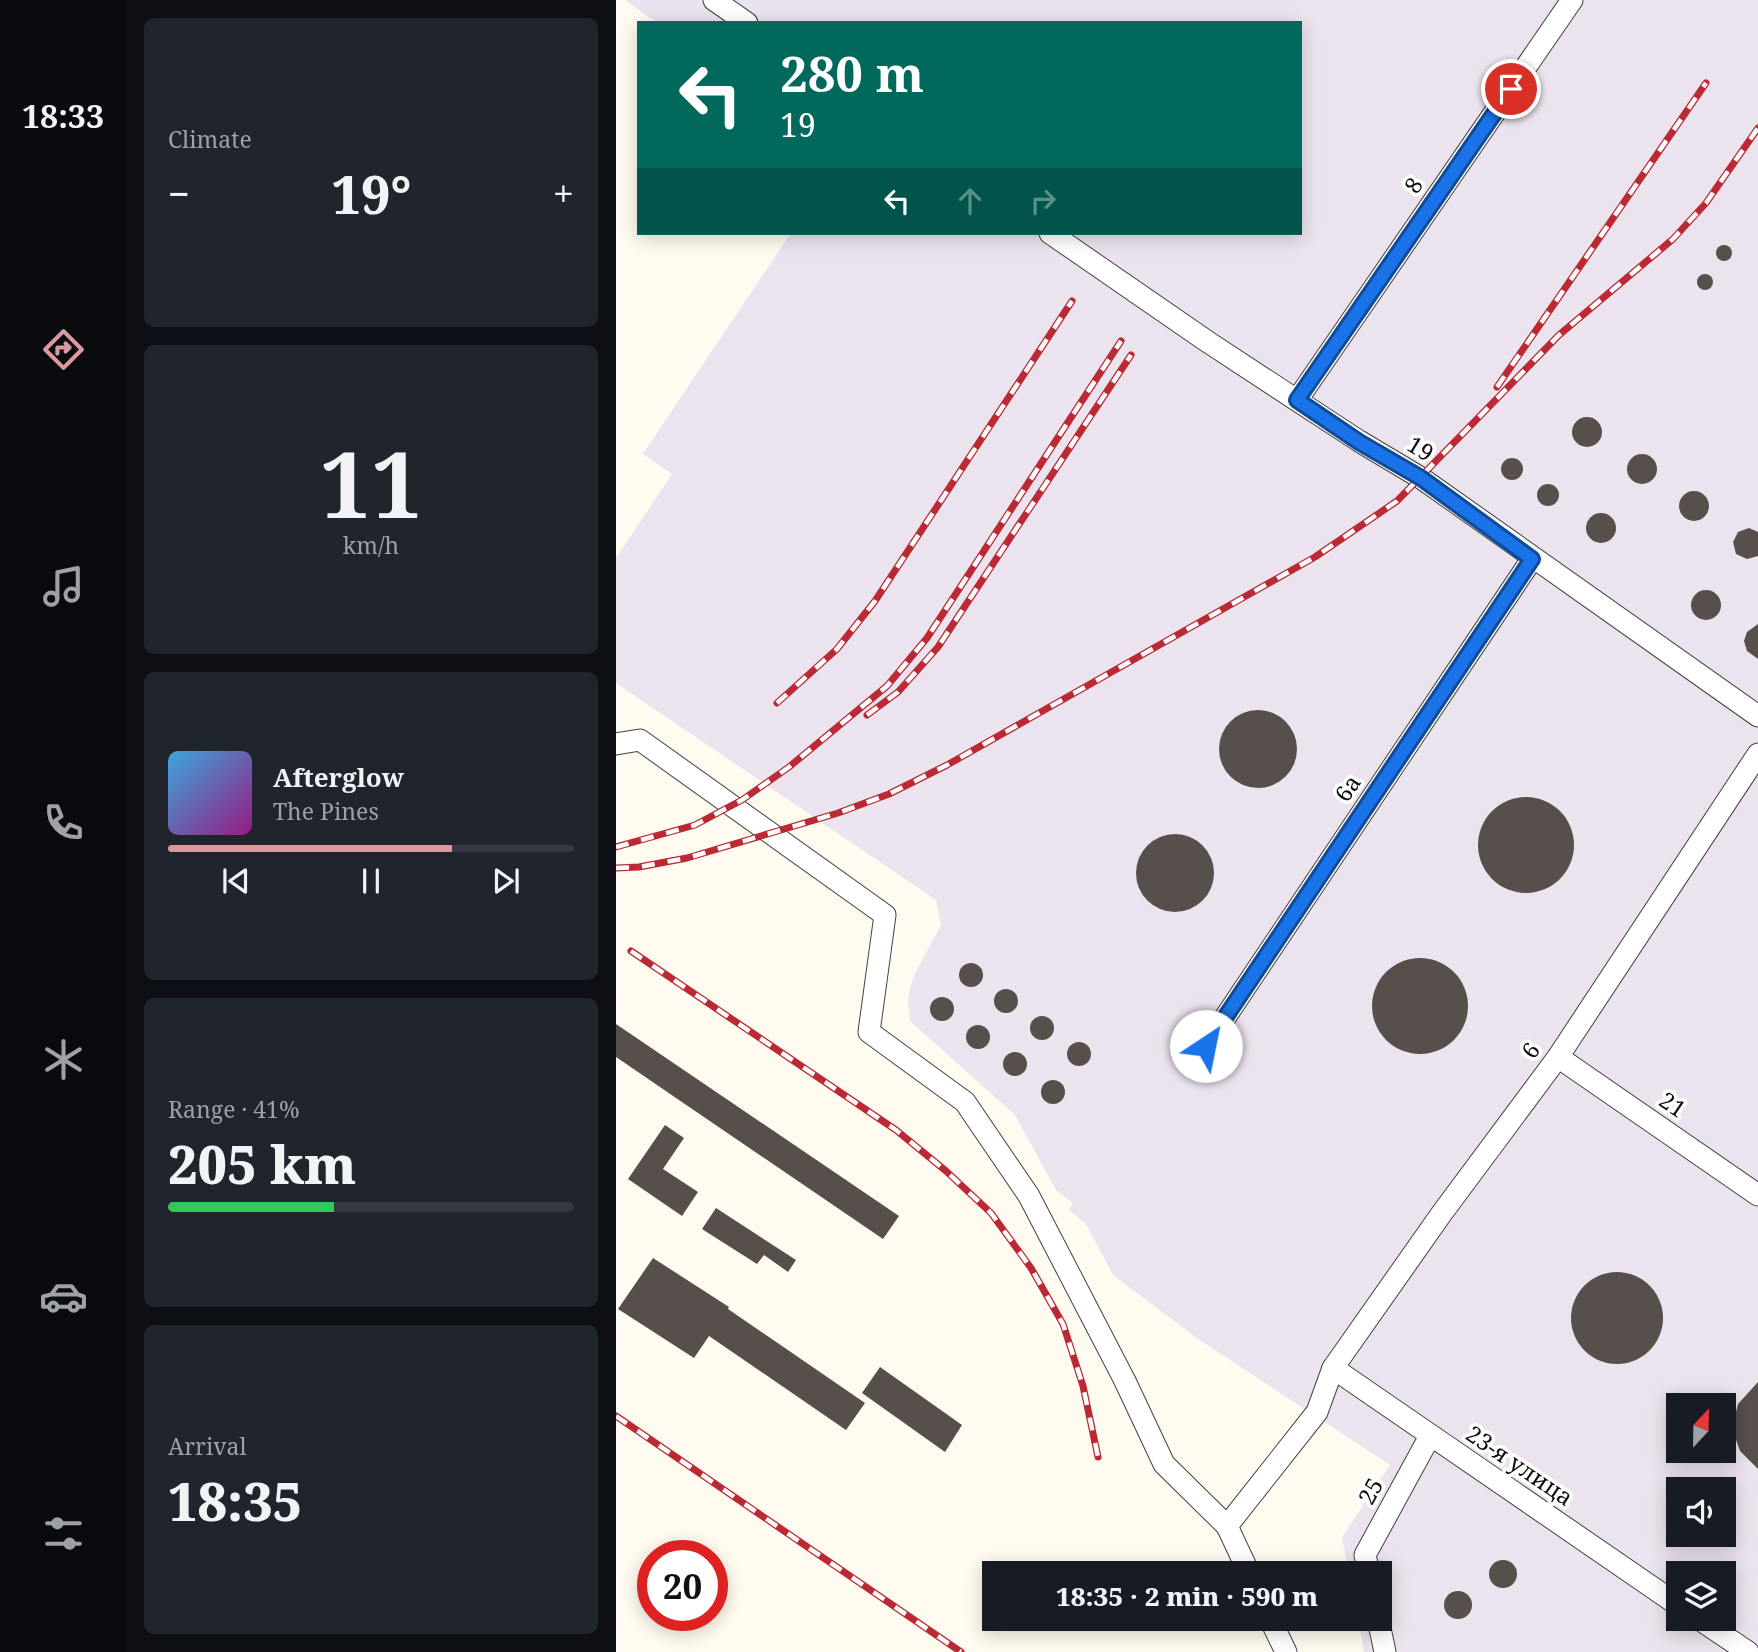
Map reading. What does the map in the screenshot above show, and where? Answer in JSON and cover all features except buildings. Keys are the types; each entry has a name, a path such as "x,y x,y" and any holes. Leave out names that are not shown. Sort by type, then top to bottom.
{"street":[{"name":"8","path":"1297,400 1572,0"},
{"name":"19","path":"1054,235 1359,442 1421,478 1532,559 1758,716"},
{"name":"6a","path":"1206,1046 1532,559"},
{"path":"616,744 640,740 885,915 869,1032 965,1102 1029,1196 1125,1381 1164,1464 1227,1526 1243,1561"},
{"name":"6","path":"1227,1526 1317,1412 1333,1368 1442,1213 1558,1057 1758,754"},
{"name":"21","path":"1558,1057 1758,1195"},
{"name":"23-я улица","path":"1333,1368 1666,1597"},
{"name":"25","path":"1366,1561 1365,1555 1430,1436"},
{"path":"1276,1631 1286,1652"},
{"path":"1381,1631 1385,1652"},
{"path":"1717,1631 1748,1652"}],"shaded area":[{"path":"625,0 1758,0 1758,1652 1364,1652 1360,1631 1392,1631 1392,1561 1347,1561 1342,1537 1390,1465 1201,1341 1113,1275 1086,1224 1069,1210 1073,1203 1056,1190 1015,1115 910,1021 910,988 915,973 941,925 936,900 616,683 616,558 672,474 643,454 790,235 1302,235 1302,21 654,21"}],"railway":[{"path":"1497,387 1706,83"},
{"path":"616,868 639,867 687,858 838,813 889,794 947,765 1315,557 1397,501 1559,335 1673,239 1706,203 1758,128"},
{"path":"777,703 837,649 875,601 1072,301"},
{"path":"616,847 695,825 742,800 789,767 887,686 927,638 1121,341"},
{"path":"867,715 898,692 938,647 1131,355"},
{"path":"631,951 896,1130 991,1213 1031,1268 1063,1324 1083,1386 1098,1457"},
{"path":"616,1416 961,1652"}],"route":[{"path":"1206,1046 1532,559 1421,478 1359,442 1297,400 1511,89"}]}
